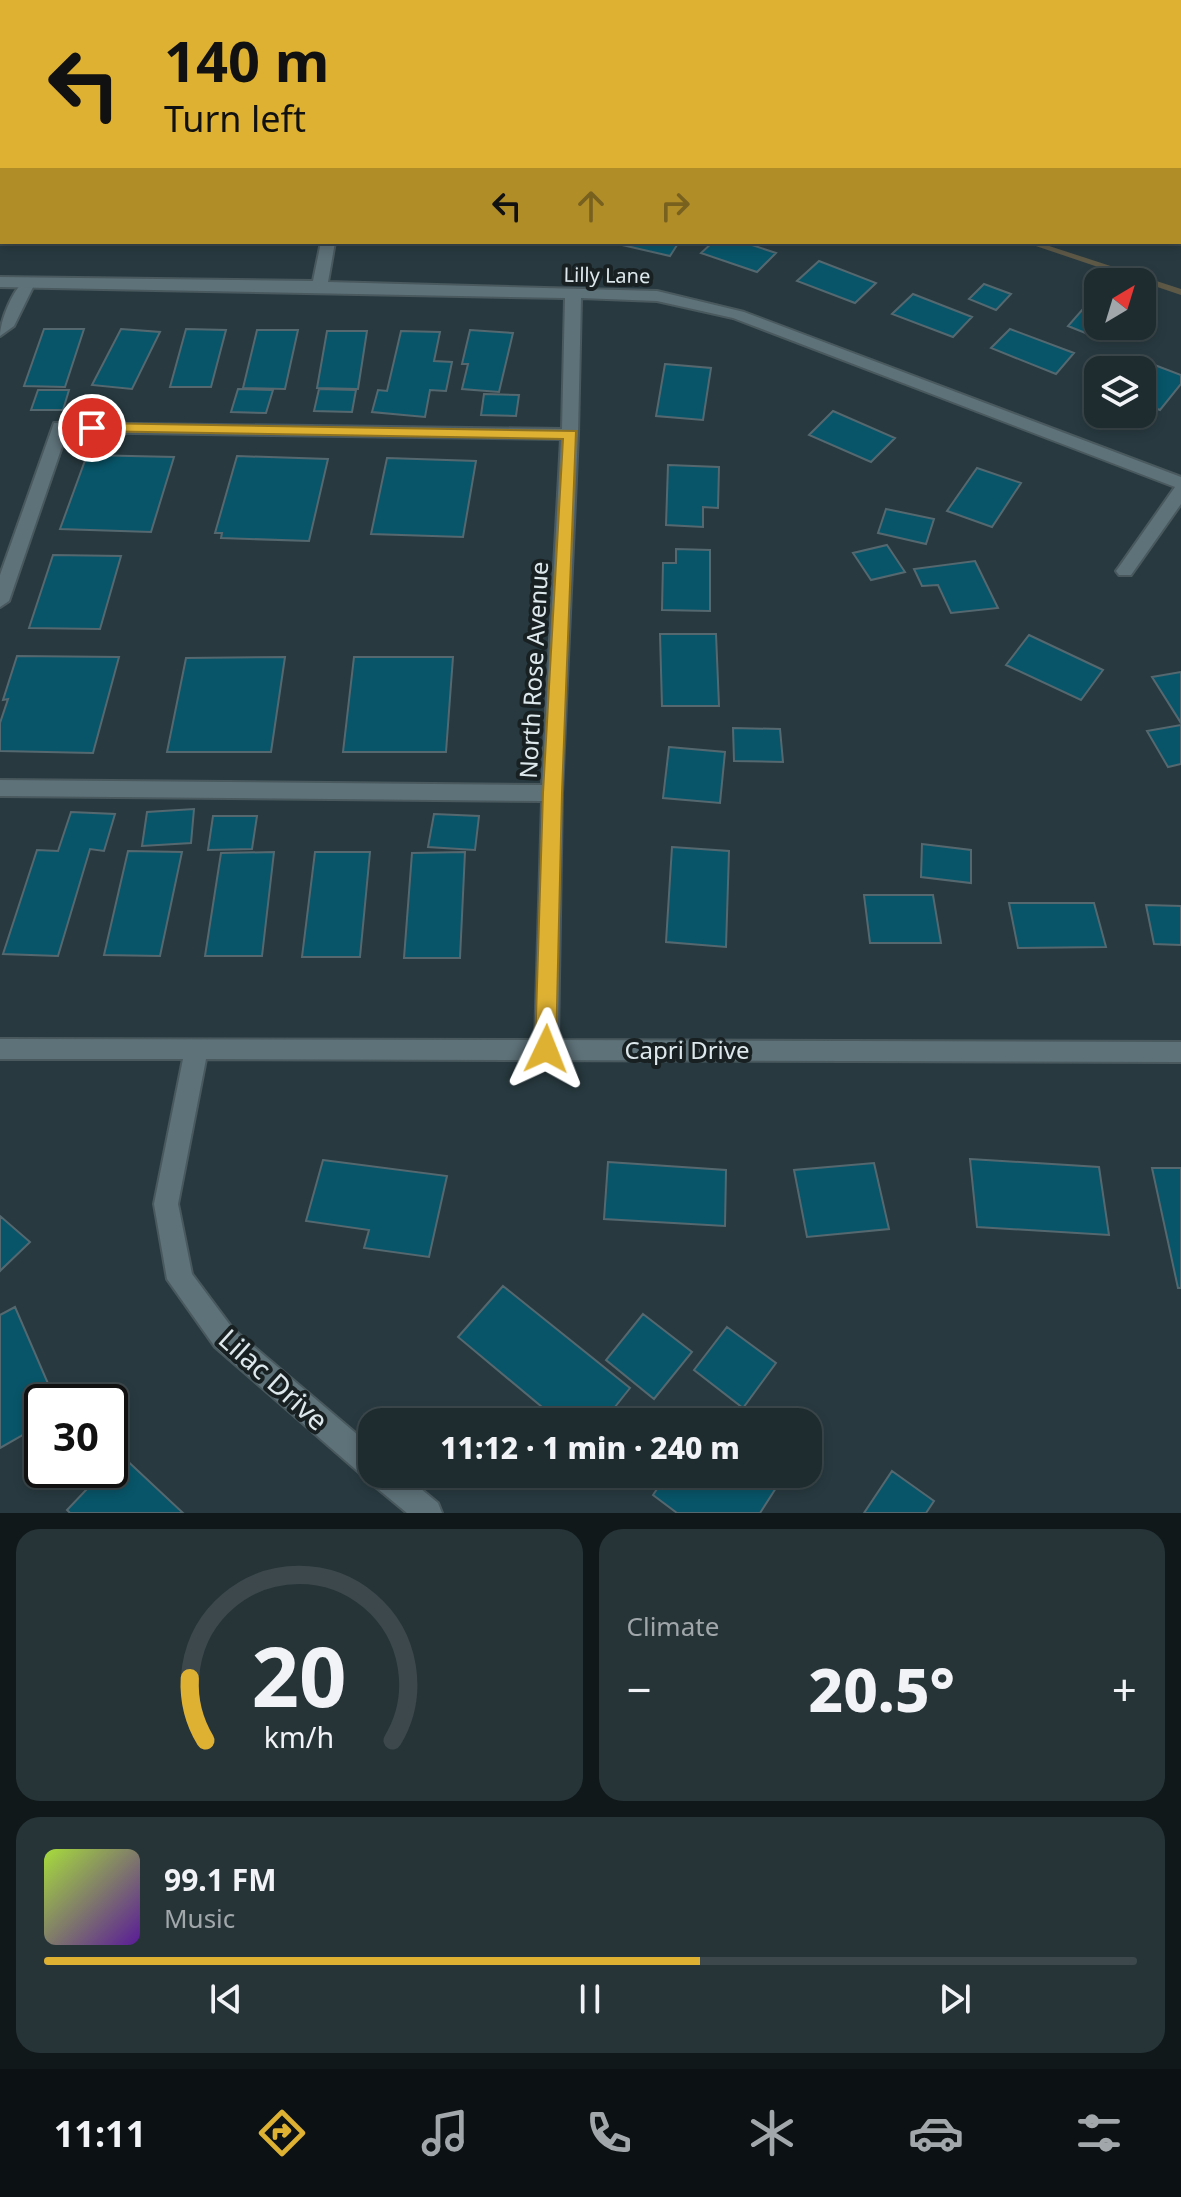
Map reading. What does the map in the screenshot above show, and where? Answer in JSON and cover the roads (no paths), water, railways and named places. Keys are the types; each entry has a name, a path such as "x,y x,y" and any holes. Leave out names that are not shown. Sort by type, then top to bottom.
{"street":[{"path":"320,286 328,244"},
{"name":"Lilly Lane","path":"0,282 320,286 657,296 738,315 1181,483"},
{"name":"North Rose Avenue","path":"546,1049 552,793 570,434 573,295"},
{"path":"0,601 60,427 570,434"},
{"path":"1125,571 1181,491"},
{"path":"0,788 552,793"},
{"name":"Capri Drive","path":"0,1049 1181,1052"},
{"name":"Lilac Drive","path":"196,1050 166,1204 180,1279 224,1338 358,1453"},
{"path":"399,1488 428,1513"}],"lane":[{"path":"0,332 7,326 28,283"}],"waterway":[{"path":"1034,244 1181,292"}]}
